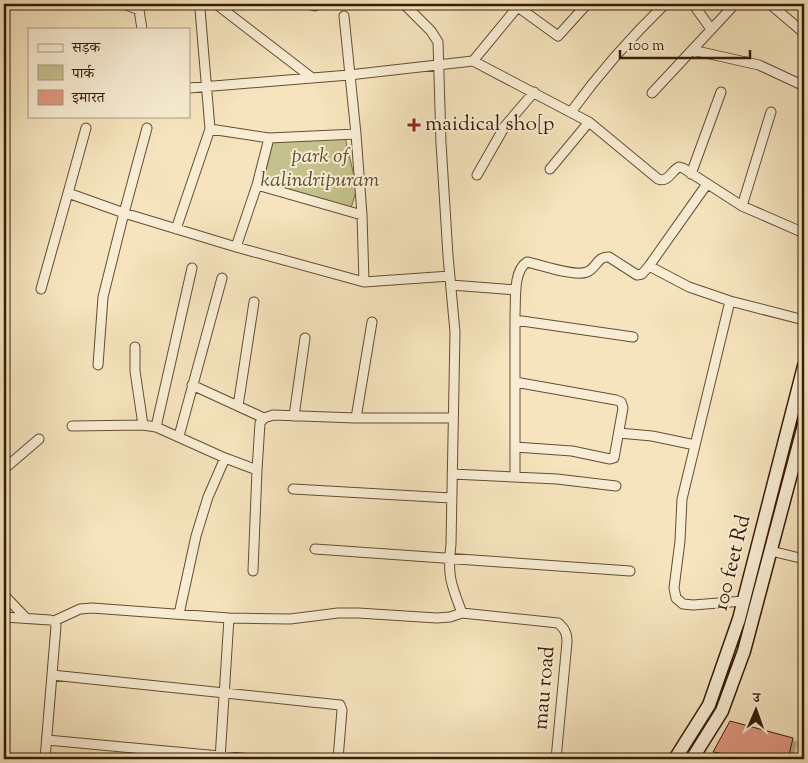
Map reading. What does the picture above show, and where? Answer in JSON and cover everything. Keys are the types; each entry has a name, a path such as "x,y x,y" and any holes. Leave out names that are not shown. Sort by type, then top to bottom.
{"main road":[{"name":"100 feet Rd","path":"675,759 709,706 740,619 804,366"},
{"path":"692,759 722,711 744,651 804,425"}],"street":[{"path":"124,4 139,10 142,28"},
{"path":"176,229 210,128 201,4"},
{"path":"216,4 311,77"},
{"path":"307,4 315,6 318,4"},
{"path":"4,617 54,621 80,609 92,608 229,618 290,619 338,613 437,618 450,617 462,613 450,580 449,558 455,332 441,143 438,42 431,31 404,4"},
{"path":"473,61 519,6 558,36 587,4"},
{"path":"572,112 598,75 638,30 665,4"},
{"path":"693,4 711,30"},
{"path":"652,93 735,4"},
{"path":"770,4 804,33"},
{"path":"344,16 356,134 362,215 364,282"},
{"path":"692,50 759,66 804,86"},
{"path":"190,88 349,75 473,61 589,122 658,179 662,181 666,179 679,167 742,206 804,233"},
{"path":"477,175 505,126 534,92"},
{"path":"691,174 721,92"},
{"path":"742,206 771,112"},
{"path":"550,169 589,122"},
{"path":"41,288 86,128"},
{"path":"98,365 103,297 147,128"},
{"path":"210,128 269,138 356,134"},
{"path":"236,247 257,185 269,138"},
{"path":"515,476 515,320 516,290 522,265 527,262 580,273 592,269 600,258 605,256 638,275 642,274 706,184"},
{"path":"257,185 362,215"},
{"path":"68,193 176,229 364,282 450,281 516,290"},
{"path":"649,266 689,287 730,301 804,320"},
{"path":"156,427 192,268"},
{"path":"178,436 222,278"},
{"path":"730,301 682,499 680,541 674,588 676,598 683,604 744,601"},
{"path":"238,406 254,302"},
{"path":"515,320 633,337"},
{"path":"356,418 372,322"},
{"path":"294,416 305,338"},
{"path":"135,347 134,371 143,425"},
{"path":"515,382 621,402 623,408 615,456 610,459 572,451 515,447"},
{"path":"192,385 264,418 294,416 453,418"},
{"path":"254,570 260,423 264,418"},
{"path":"72,426 143,425 156,427 257,470"},
{"path":"619,433 652,436 695,445"},
{"path":"4,469 38,438"},
{"path":"179,614 196,536 208,497 225,458"},
{"path":"452,474 557,479 616,486"},
{"path":"293,489 452,498"},
{"path":"315,549 630,571"},
{"path":"771,551 804,559"},
{"path":"4,595 26,618"},
{"name":"mau road","path":"462,613 558,623 564,628 567,634 567,642 556,759"},
{"path":"220,758 229,618"},
{"path":"45,759 56,626 54,621"},
{"path":"52,675 340,705 342,710 338,759"},
{"path":"47,740 220,758 252,759"}],"green space":[{"name":"park of kalindripuram","path":"345,137 357,189 350,211 263,183 273,141"}],"building":[{"path":"730,721 793,738 788,759 755,759 713,752"}],"place":[{"name":"maidical sho[p","path":"414,125"}]}
